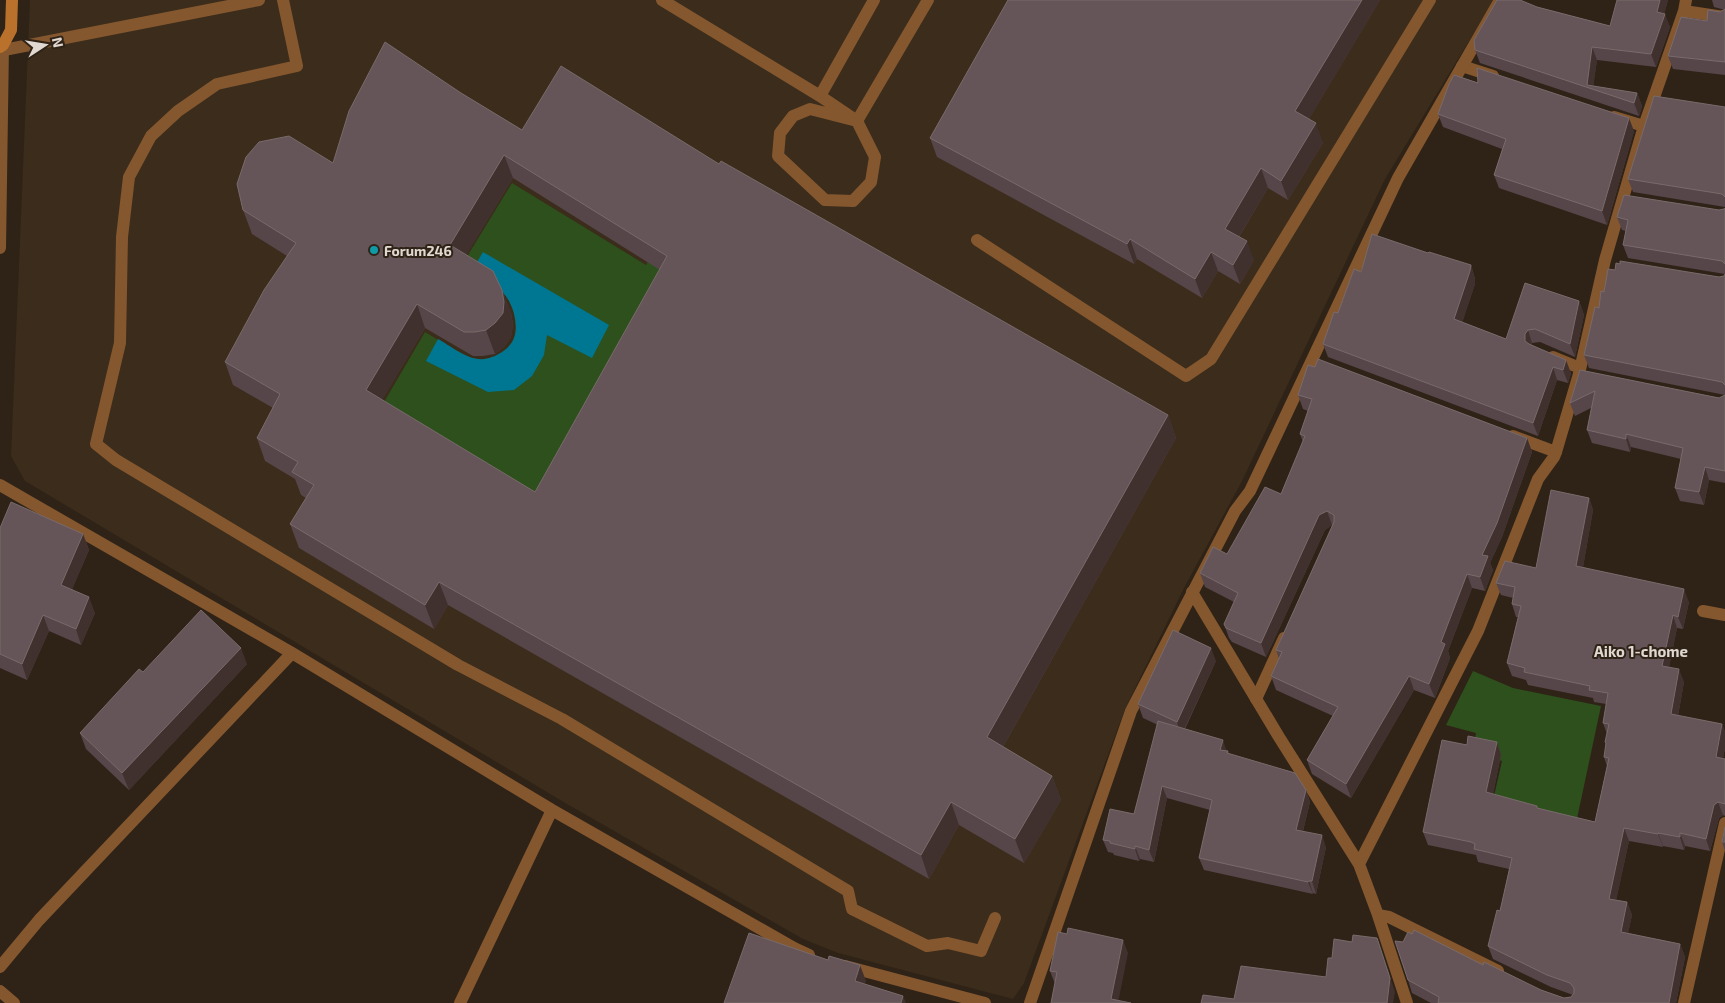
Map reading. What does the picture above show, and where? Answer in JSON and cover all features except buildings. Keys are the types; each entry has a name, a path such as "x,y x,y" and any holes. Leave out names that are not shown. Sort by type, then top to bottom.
{"street":[{"path":"0,248 2,47 10,30 12,0"},
{"path":"2,47 260,0"},
{"path":"283,0 297,66 217,84 178,111 151,136 129,177 122,237 120,343 96,444 116,460 458,665 562,720 848,891 852,909 927,946 948,943 981,951 996,918"},
{"path":"662,0 820,96 857,121 875,157 871,182 853,201 825,200 778,156 780,132 793,116 810,110 857,121"},
{"path":"820,96 874,0"},
{"path":"857,121 928,0"},
{"path":"977,240 1186,376 1211,359 1430,0"},
{"path":"1030,1003 1131,711 1235,511 1250,491 1316,362 1398,178 1500,0"},
{"path":"1358,864 1478,631 1538,479 1554,458 1583,373 1609,264 1628,200 1644,126 1685,5 1725,16"},
{"path":"1462,66 1508,81"},
{"path":"1599,111 1644,126"},
{"path":"1545,353 1583,373"},
{"path":"1501,431 1556,452"},
{"path":"0,485 292,653 552,810 794,948 817,958"},
{"path":"1192,592 1358,864 1378,915 1407,1003"},
{"path":"1704,611 1725,615"},
{"path":"1256,699 1288,629"},
{"path":"0,967 39,920 292,653"},
{"path":"460,1003 552,810"},
{"path":"1684,1003 1725,823"},
{"path":"1378,915 1389,917 1513,978"},
{"path":"836,963 985,1003"},
{"path":"0,991 14,1003"}],"shaded area":[{"path":"30,0 1494,0 1385,179 1242,481 1184,588 1125,709 1024,983 1013,999 838,953 803,939 567,804 25,481 11,456"}],"green space":[{"path":"512,183 646,265 677,211 698,223 503,573 377,414 425,332 461,353 478,359 491,358 503,352 512,343 516,327 512,308 507,298 495,287 460,268"},
{"path":"1473,671 1513,688 1601,706 1575,828 1492,805 1502,761 1473,753 1476,733 1446,725"}],"water":[{"path":"483,252 609,325 592,358 547,335 544,355 532,376 514,390 488,392 426,361 438,339 472,358 478,359 498,355 512,342 516,327 512,308 507,298 497,288 470,274"}],"place":[{"name":"Forum246","path":"374,250"}],"district":[{"name":"Aiko 1-chome","path":"1641,651"}]}
